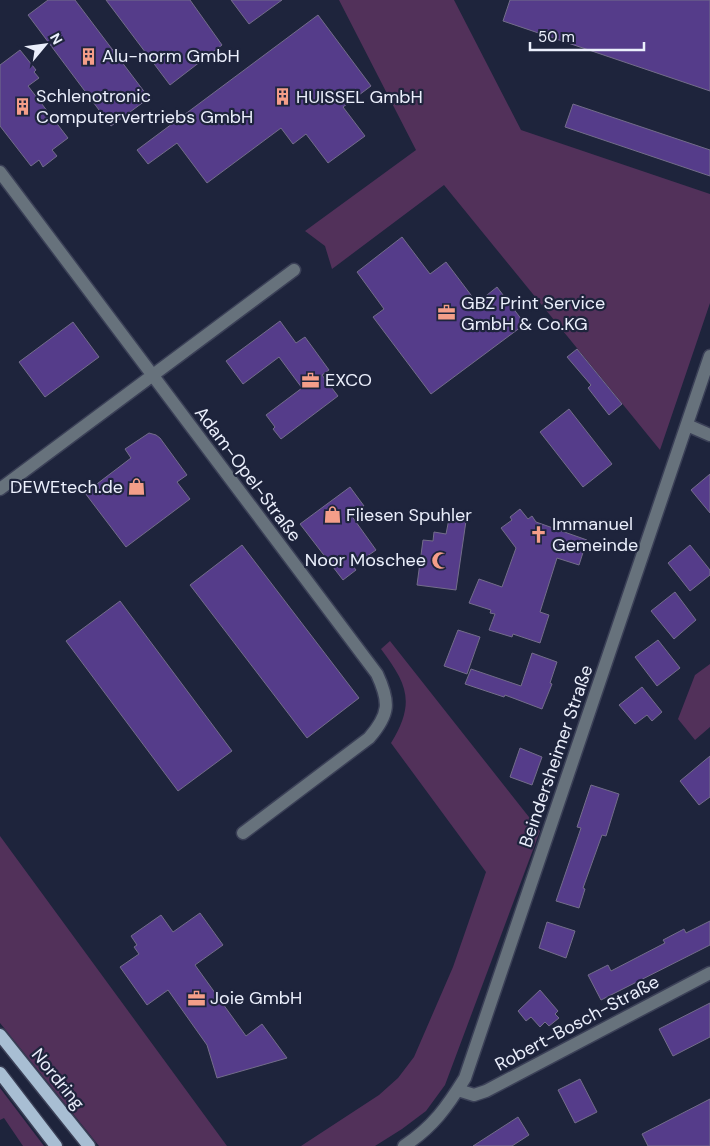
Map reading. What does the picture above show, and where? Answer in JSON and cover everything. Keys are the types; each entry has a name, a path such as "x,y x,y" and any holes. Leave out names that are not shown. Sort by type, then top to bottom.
{"main road":[{"name":"Nordring","path":"0,1035 89,1146"},
{"path":"0,1073 56,1146"}],"street":[{"name":"Adam-Opel-Straße","path":"0,172 377,674 385,690 387,707 380,724 369,738 243,833"},
{"path":"0,489 294,270"},
{"name":"Beindersheimer Straße","path":"404,1146 423,1133 437,1120 464,1078 504,966 710,356"},
{"path":"687,425 710,435"},
{"name":"Robert-Bosch-Straße","path":"458,1090 474,1095 486,1091 710,973"}],"shaded area":[{"path":"339,0 454,0 521,130 710,194 710,303 660,450 444,185 332,269 325,246 305,231 416,150"},
{"path":"390,641 540,831 445,1085 426,1111 375,1146 301,1146 379,1095 398,1078 414,1057 453,967 486,872 391,743 404,716 406,704 402,683 381,649"},
{"path":"710,664 710,727 695,740 678,719 695,675"},
{"path":"0,836 227,1146 99,1146 0,1023"},
{"path":"0,1088 44,1146 23,1146 4,1118 0,1120"}],"building":[{"name":"Alu-norm GmbH","path":"48,0 75,0 149,98 111,126 28,15"},
{"path":"106,0 190,0 222,45 170,85"},
{"path":"231,0 282,0 249,24"},
{"path":"510,0 710,0 710,91 503,21"},
{"name":"HUISSEL GmbH","path":"318,15 371,86 343,107 365,136 328,163 306,134 293,144 281,128 207,183 177,143 148,164 137,150"},
{"name":"Schlenotronic Computervertriebs GmbH","path":"20,50 36,70 34,72 39,78 28,86 68,138 52,150 57,156 43,167 39,160 31,166 0,126 0,65"},
{"path":"573,104 710,150 710,176 565,127"},
{"name":"GBZ Print Service GmbH & Co.KG","path":"402,237 430,274 446,262 477,303 497,287 525,324 431,394 373,317 384,309 357,272"},
{"name":"EXCO","path":"280,321 296,343 305,337 329,370 322,375 338,396 281,439 266,415 302,388 279,357 243,384 226,361"},
{"path":"73,322 99,357 45,397 19,362"},
{"path":"577,349 622,404 609,415 588,388 591,385 567,357"},
{"path":"569,409 612,464 583,487 540,432"},
{"name":"DEWEtech.de","path":"149,433 160,438 187,475 177,482 190,499 126,547 85,493 131,458 125,449"},
{"path":"710,474 710,513 691,490"},
{"path":"350,487 364,506 351,515 376,550 353,566 356,570 343,580 300,524"},
{"path":"520,509 528,519 532,516 536,522 587,540 579,565 557,558 540,612 549,615 540,643 513,634 512,637 489,630 495,614 490,613 491,610 469,603 479,579 502,587 516,548 501,528 512,520 510,517"},
{"name":"Noor Moschee","path":"449,519 466,521 456,590 417,585 423,540 433,541 434,532 446,534"},
{"path":"242,545 359,698 307,738 190,585"},
{"path":"690,545 710,570 710,575 690,591 668,563"},
{"path":"675,592 696,620 674,639 651,611"},
{"path":"120,601 232,751 178,791 66,641"},
{"path":"458,630 480,637 467,674 444,666"},
{"path":"658,640 680,668 657,686 635,657"},
{"path":"532,653 557,662 550,683 552,684 542,709 505,695 504,697 465,684 471,669 521,686"},
{"path":"642,687 662,712 652,721 647,715 635,724 619,705"},
{"path":"520,748 542,757 532,785 510,777"},
{"path":"710,756 710,797 699,805 680,781"},
{"path":"591,785 619,794 606,836 602,835 583,888 585,889 579,908 556,901 581,828 577,827"},
{"name":"Joie GmbH","path":"200,913 223,945 195,965 246,1036 262,1024 287,1058 217,1078 207,1045 168,990 147,1005 120,967 139,954 134,947 137,945 131,936 161,915 173,932"},
{"path":"710,921 710,945 601,1000 588,975 608,965 611,971 665,943 663,940 684,929 686,933"},
{"path":"547,922 575,931 566,958 539,948"},
{"path":"540,990 558,1011 555,1014 559,1018 549,1026 545,1022 540,1027 531,1017 526,1021 518,1011"},
{"path":"710,1003 710,1037 673,1056 659,1029"},
{"path":"580,1079 597,1112 575,1123 558,1090"},
{"path":"710,1099 710,1146 648,1146 642,1134"},
{"path":"518,1117 529,1135 512,1146 473,1146"}],"place":[{"name":"Alu-norm GmbH","path":"88,56"},
{"name":"HUISSEL GmbH","path":"282,97"},
{"name":"Schlenotronic Computervertriebs GmbH","path":"22,106"},
{"name":"GBZ Print Service GmbH & Co.KG","path":"447,313"},
{"name":"EXCO","path":"311,380"},
{"name":"DEWEtech.de","path":"137,487"},
{"name":"Fliesen Spuhler","path":"332,515"},
{"name":"Immanuel Gemeinde","path":"538,534"},
{"name":"Noor Moschee","path":"440,560"},
{"name":"Joie GmbH","path":"196,998"}]}
